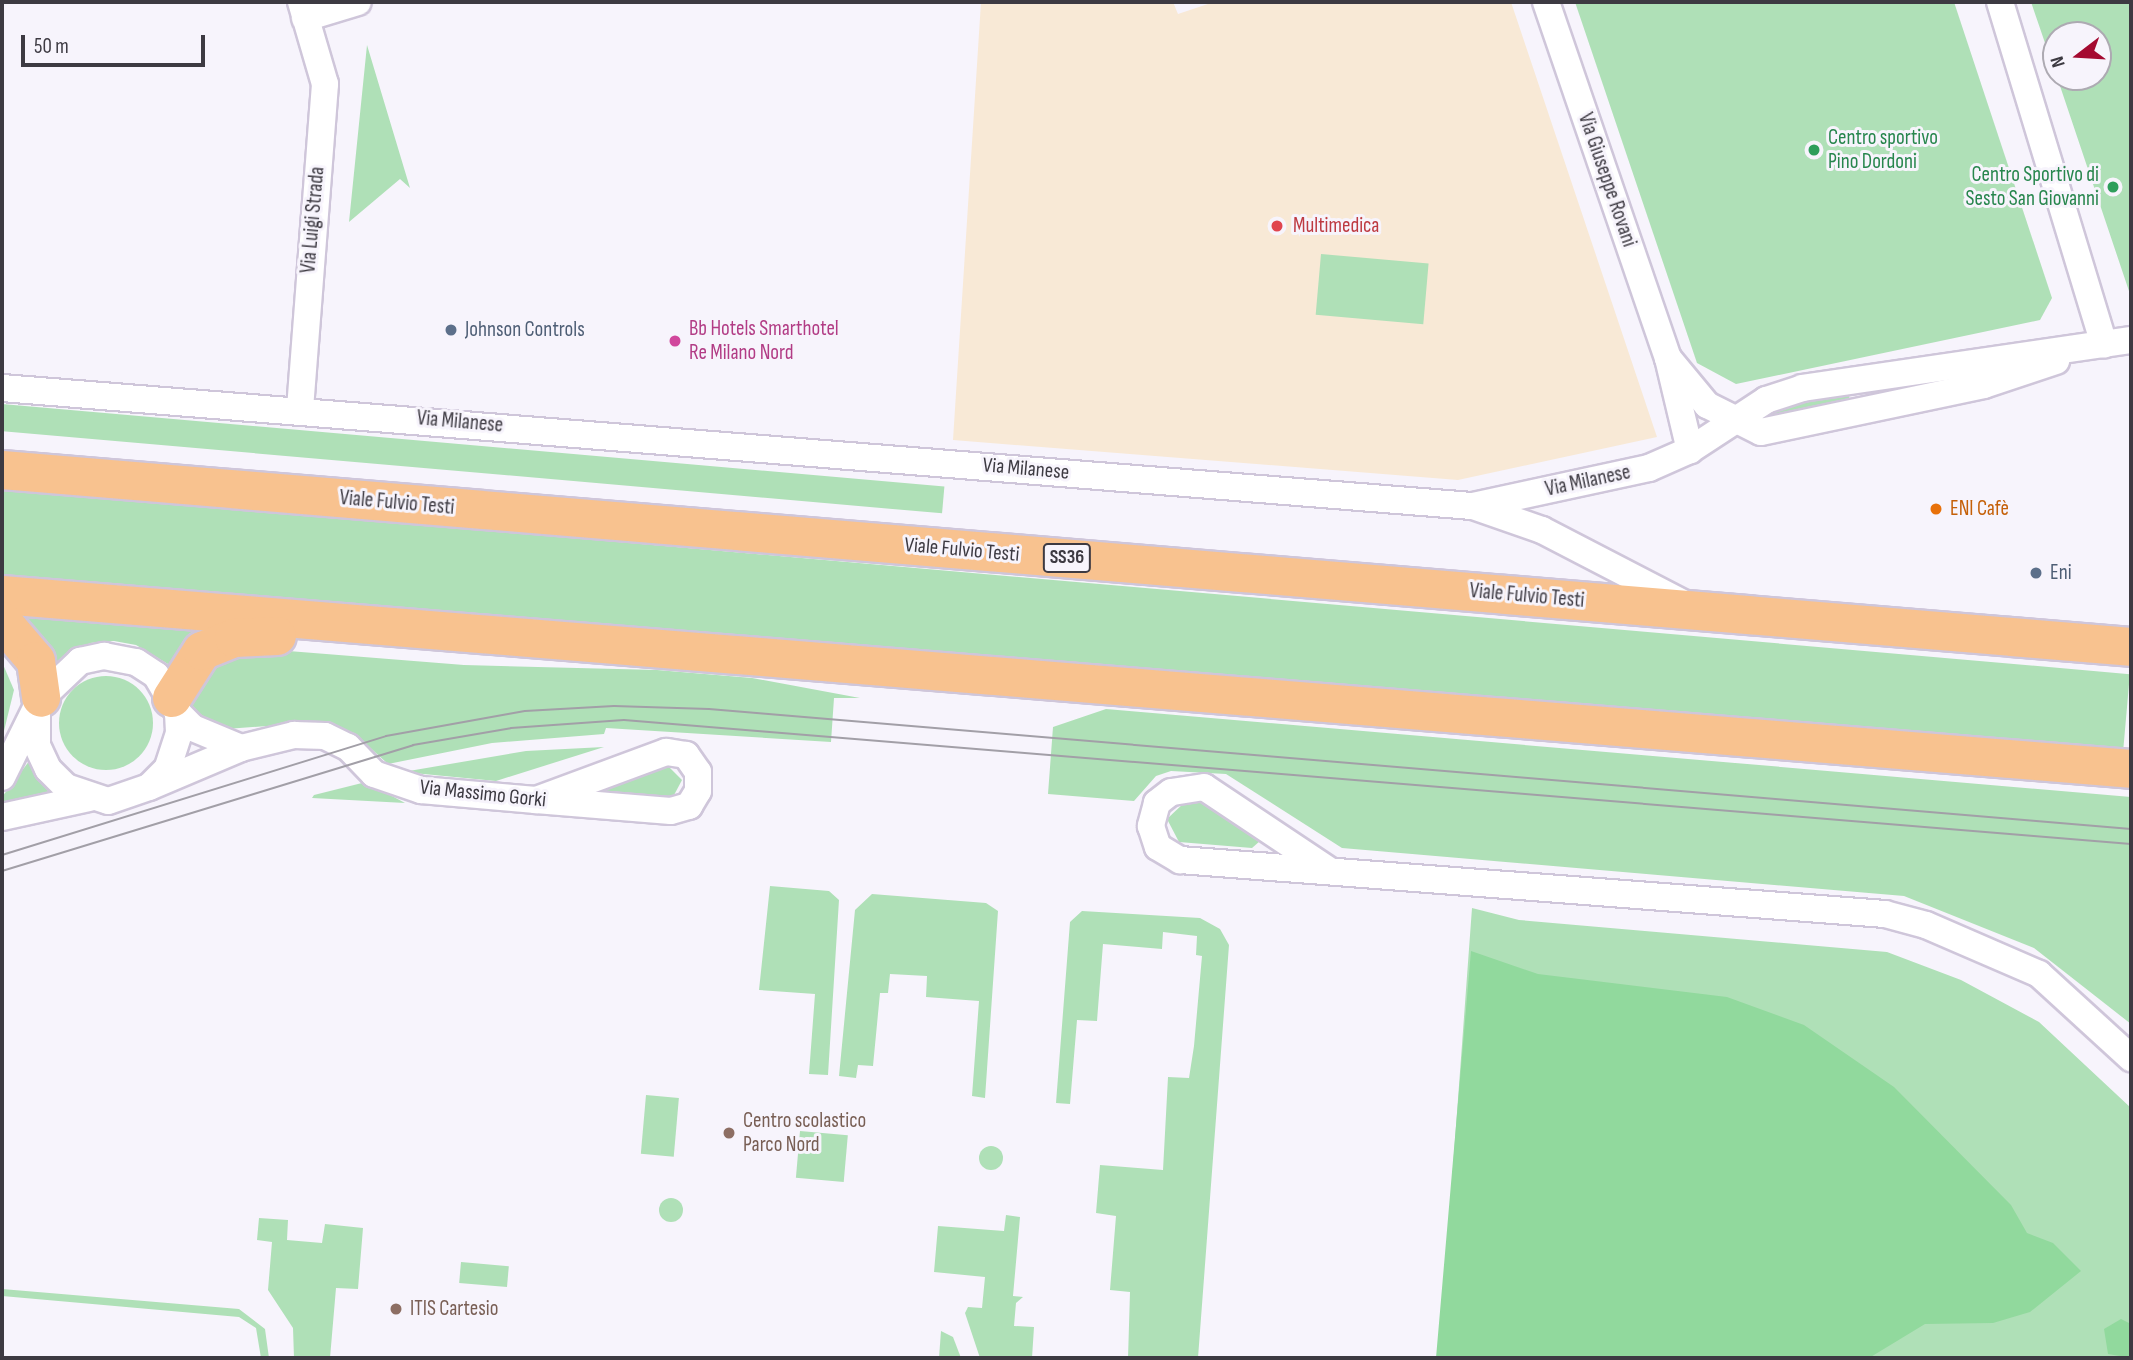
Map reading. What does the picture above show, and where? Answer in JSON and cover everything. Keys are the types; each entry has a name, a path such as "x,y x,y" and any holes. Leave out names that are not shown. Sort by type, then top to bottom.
{"main road":[{"name":"Viale Fulvio Testi","path":"5,470 2131,647"},
{"path":"2,595 2131,769"},
{"path":"2,621 36,661 39,707"},
{"path":"175,705 202,651 234,638 464,648 521,639"}],"street":[{"path":"305,18 358,2"},
{"name":"Via Giuseppe Rovani","path":"1546,2 1668,358 1690,450"},
{"path":"2000,2 2104,345"},
{"name":"Via Luigi Strada","path":"300,409 325,84 305,18"},
{"name":"Via Milanese","path":"300,409 1473,506 1649,468 1690,450 1736,423 1766,400 1802,388 1982,358 2131,340"},
{"name":"Via Milanese","path":"1736,423 1761,432 1789,431 1984,385 2104,345"},
{"name":"Via Giuseppe Rovani","path":"1668,358 1707,405 1736,423"},
{"path":"2,388 300,409"},
{"path":"1473,506 1542,530 1699,611"},
{"path":"2,777 59,675 104,656 136,662 193,728 242,748"},
{"path":"2,817 89,798 126,798 149,787 174,757 175,705"},
{"path":"39,707 37,745 48,769 89,798"},
{"name":"Via Massimo Gorki","path":"149,787 242,748 294,736 325,736 397,783 536,800 671,811 689,806 698,791 698,772 686,755 666,752 536,800"},
{"path":"1330,871 1204,787 1171,792 1157,803 1152,826 1169,856 1330,871 1885,914 1978,943 2039,975 2131,1058"}],"shaded area":[{"name":"Multimedica","path":"981,2 1173,2 1178,14 1214,2 1511,2 1657,437 1458,480 953,440"}],"green space":[{"name":"Centro sportivo Pino Dordoni","path":"1575,2 1954,2 2052,298 2040,320 1736,384 1697,363"},
{"name":"Centro Sportivo di Sesto San Giovanni","path":"2031,2 2131,2 2131,297 2062,91 2112,91 2112,21 2042,21 2042,34"},
{"path":"367,45 410,188 400,179 349,222"},
{"path":"1321,254 1429,263 1423,324 1316,315"},
{"path":"1848,393 1851,403 1766,418 1783,405"},
{"path":"2,404 944,486 942,513 2,431"},
{"path":"2,488 2130,674 2122,761 2,575"},
{"path":"25,617 201,631 173,667 136,645 114,641 90,643 53,667"},
{"path":"238,647 464,665 657,670 752,678 860,698 834,698 831,742 606,728 604,734 492,743 388,764 355,734 322,722 226,729 197,715 185,690"},
{"path":"2,662 14,690 2,739"},
{"path":"106,676 124,680 139,690 149,705 153,723 149,741 139,756 124,766 106,770 88,766 73,756 63,741 59,723 63,705 73,690 88,680"},
{"path":"1106,709 2131,797 2131,1024 2034,948 1904,896 1342,848 1226,774 1171,771 1156,776 1134,801 1048,794 1053,727"},
{"path":"604,747 496,781 403,772 526,751"},
{"path":"33,756 58,794 6,806 2,797"},
{"path":"667,765 682,780 673,797 597,790"},
{"path":"366,782 405,803 312,798 314,795"},
{"path":"1186,801 1205,803 1260,841 1252,848 1179,842 1167,819"},
{"path":"770,886 829,891 839,900 828,1075 809,1074 815,994 759,990"},
{"path":"872,894 986,903 998,911 985,1098 972,1096 979,1001 926,997 927,976 890,974 888,993 880,993 873,1066 858,1065 856,1078 839,1076 855,910"},
{"path":"1472,908 1519,920 1887,952 1961,980 2039,1022 2131,1108 2131,1358 1439,1358"},
{"path":"1082,911 1200,918 1220,929 1229,945 1198,1358 1128,1358 1130,1292 1110,1290 1116,1216 1096,1213 1100,1165 1163,1170 1168,1077 1189,1078 1194,1046 1202,956 1196,955 1197,936 1163,932 1162,949 1103,944 1097,1021 1077,1020 1070,1104 1056,1103 1070,922"},
{"path":"1471,951 1538,974 1727,997 1804,1025 1894,1087 2011,1205 2027,1233 2053,1243 2081,1271 2030,1312 1993,1323 1925,1324 1869,1358 1436,1358"},
{"path":"646,1095 679,1098 674,1157 641,1154"},
{"path":"800,1131 848,1135 844,1182 796,1178"},
{"path":"991,1146 1002,1153 1003,1158 996,1169 991,1170 980,1163 979,1158 986,1147"},
{"path":"671,1198 680,1201 683,1210 680,1219 671,1222 662,1219 659,1210 662,1201"},
{"path":"1006,1215 1020,1217 1013,1296 1023,1297 1016,1303 1014,1326 1034,1327 1032,1358 980,1358 965,1313 968,1307 982,1308 985,1277 934,1272 938,1226 1004,1231"},
{"path":"259,1218 288,1220 287,1240 322,1243 325,1224 363,1228 358,1289 336,1288 330,1358 294,1358 293,1328 268,1290 272,1242 257,1240"},
{"path":"461,1262 509,1266 507,1287 459,1283"},
{"path":"2,1289 239,1309 265,1329 269,1358 261,1358 256,1328 239,1317 2,1296"},
{"path":"2121,1319 2131,1324 2131,1358 2108,1354 2104,1329"},
{"path":"941,1331 953,1337 961,1358 939,1358"}],"tram line":[{"path":"2,855 386,736 525,711 614,706 709,709 2131,829"},
{"path":"2,871 413,745 511,728 624,720 2131,844"}],"place":[{"name":"Centro sportivo Pino Dordoni","path":"1814,150"},
{"name":"Centro Sportivo di Sesto San Giovanni","path":"2113,187"},
{"name":"Multimedica","path":"1277,226"},
{"name":"Johnson Controls","path":"451,330"},
{"name":"Bb Hotels Smarthotel Re Milano Nord","path":"675,341"},
{"name":"ENI Cafè","path":"1936,509"},
{"name":"Eni","path":"2036,573"},
{"name":"Centro scolastico Parco Nord","path":"729,1133"},
{"name":"ITIS Cartesio","path":"396,1309"}]}
